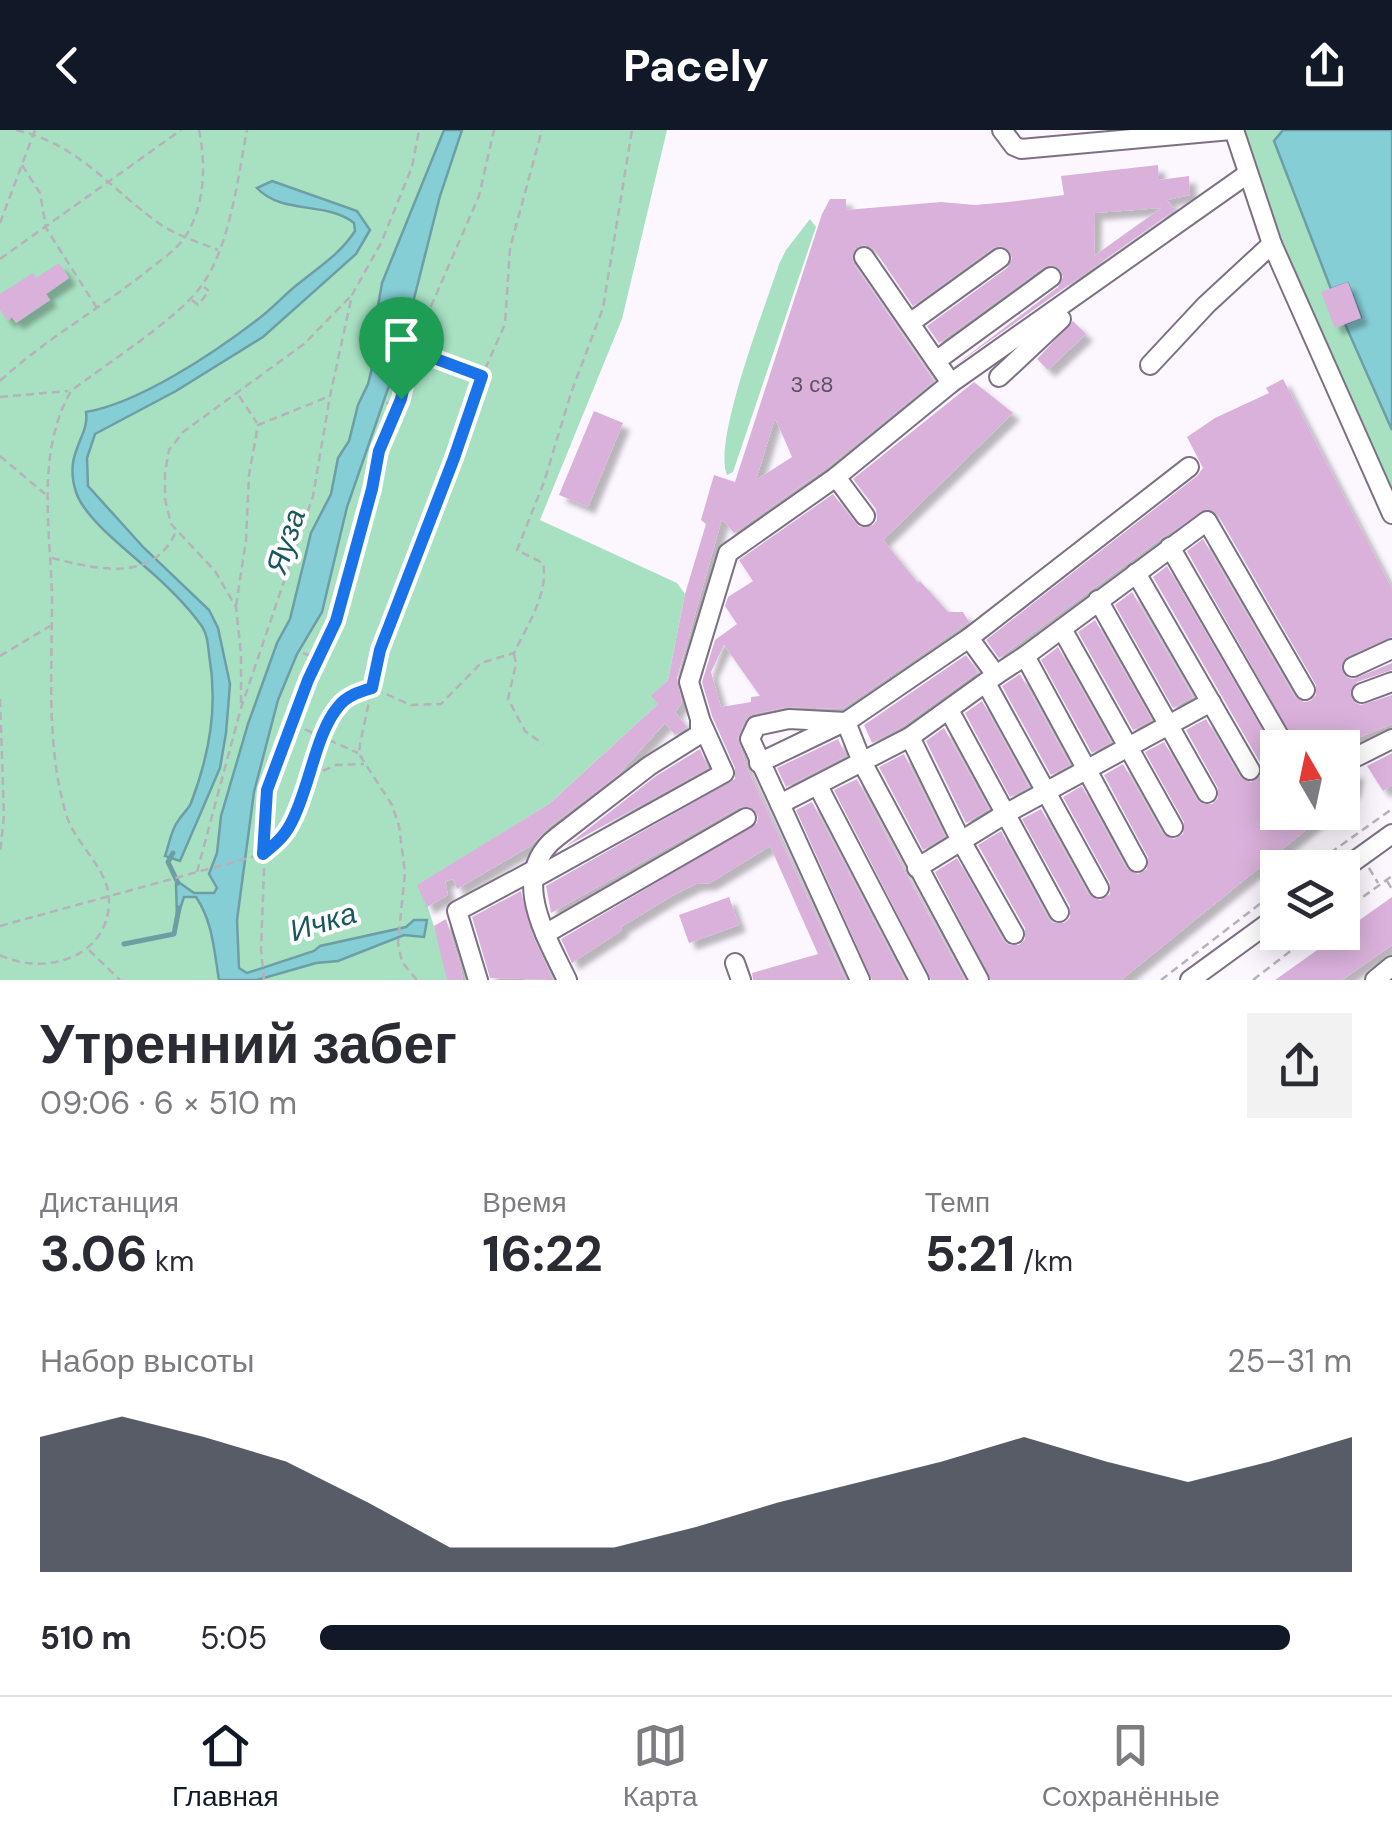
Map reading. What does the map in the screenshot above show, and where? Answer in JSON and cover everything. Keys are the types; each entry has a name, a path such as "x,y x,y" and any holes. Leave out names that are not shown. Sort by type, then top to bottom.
{"street":[{"path":"1002,130 1014,146 1021,148 1232,130 1272,244 1392,514"},
{"path":"478,980 457,910 724,773 700,719 689,682 728,553 836,477 951,384 1246,175"},
{"path":"1150,365 1206,305 1272,244"},
{"path":"864,257 951,384"},
{"path":"910,323 1000,258"},
{"path":"999,377 1107,276"},
{"path":"936,361 1051,278"},
{"path":"759,763 846,722 969,638 1189,468"},
{"path":"836,477 865,516"},
{"path":"780,804 910,738 1207,521 1305,690"},
{"path":"1170,547 1276,730"},
{"path":"1136,573 1250,770"},
{"path":"1098,600 1207,793"},
{"path":"1062,628 1172,826"},
{"path":"969,638 1099,888"},
{"path":"1352,666 1392,649"},
{"path":"1025,656 1137,862"},
{"path":"1362,693 1392,682"},
{"path":"917,868 960,839 1211,702"},
{"path":"949,710 1059,912"},
{"path":"566,980 532,887 535,861 546,846 649,766 700,734 700,719"},
{"path":"846,722 789,719 756,726 750,738 860,980"},
{"path":"846,722 862,762 979,980"},
{"path":"910,738 960,839 1014,934"},
{"path":"1360,756 1392,739"},
{"path":"818,786 918,980"},
{"path":"546,934 746,818"},
{"path":"1360,857 1392,834"},
{"path":"1194,979 1260,930"},
{"path":"1375,980 1392,966"}],"path":[{"path":"16,130 35,132 84,159 165,228 219,250"},
{"path":"0,259 181,130"},
{"path":"0,381 20,362 141,276 186,236 198,210 202,181 199,130"},
{"path":"0,962 2,957 49,966 71,960 101,932 109,899 105,882 66,818 52,729 47,496 53,435 60,410 71,391 191,299 202,285 219,250 247,130"},
{"path":"236,607 215,571 172,524 165,500 170,450 182,432 304,344 352,295 381,243 412,167 419,130"},
{"path":"264,980 261,949 267,790 317,658 336,621 379,451 398,405 412,350 479,196 494,130"},
{"path":"417,980 402,962 398,943 405,872 399,826 392,805 360,754 380,650 505,324 510,248 542,130"},
{"path":"543,744 525,730 508,698 516,664 514,653 538,601 545,574 543,563 517,550 603,308 632,130"},
{"path":"0,223 35,132"},
{"path":"22,165 40,193 46,228 97,308"},
{"path":"191,299 198,305 209,291 202,285"},
{"path":"198,872 242,708 313,496 352,295"},
{"path":"412,350 482,376"},
{"path":"0,397 71,391"},
{"path":"238,395 258,425 236,607 242,708"},
{"path":"258,425 330,396"},
{"path":"386,403 398,405"},
{"path":"0,456 47,496"},
{"path":"50,558 134,569 162,551 177,529"},
{"path":"0,656 51,625"},
{"path":"303,653 317,658"},
{"path":"0,926 263,854 288,831 330,719 340,704 356,692 372,688 412,705 440,704 481,664 514,653"},
{"path":"0,700 4,816 0,854"},
{"path":"293,724 360,754"},
{"path":"310,776 336,765 364,764"},
{"path":"1334,850 1392,809"},
{"path":"1360,899 1392,876"},
{"path":"1386,880 1392,890"},
{"path":"1160,980 1260,904"},
{"path":"87,948 120,980"},
{"path":"1253,980 1292,950"}],"green space":[{"path":"0,130 667,130 622,319 540,520 677,583 685,594 668,680 652,696 658,704 549,804 420,884 442,950 447,980 0,980"},
{"path":"1244,130 1392,130 1392,495 1307,303 1249,154"},
{"path":"810,219 816,227 733,472 727,475 727,434 753,340 779,264"}],"water":[{"path":"444,130 462,130 440,196 400,354 347,507 322,612 297,654 278,700 254,792 237,920 239,968 247,973 320,946 406,927 414,920 427,920 424,937 404,935 338,961 316,963 257,980 219,980 202,907 196,897 184,897 177,918 176,884 177,881 194,893 214,893 217,888 209,874 248,724 277,643 290,619 311,533 331,494 338,458 349,441 368,384 380,336 377,312 382,283"},
{"path":"1283,130 1392,130 1392,430 1345,324 1361,317 1348,283 1331,289 1274,141"},
{"path":"272,181 357,211 370,230 356,254 263,337 176,391 95,434 87,458 88,486 144,548 209,610 218,628 230,684 226,733 220,768 180,861 165,856 174,829 191,803 207,748 213,692 206,635 174,593 87,511 76,492 73,466 86,412 152,388 220,347 329,260 355,231 354,223 343,216 279,202 257,188"}],"building":[{"path":"1158,165 1159,180 1189,176 1190,195 1167,200 1175,210 954,366 1058,287 1063,277 1060,269 1044,267 939,343 927,326 1007,268 1012,258 1009,250 993,248 913,306 874,249 856,247 854,264 934,381 828,467 734,533 722,519 677,678 682,703 675,712 687,727 675,735 665,723 619,774 549,827 532,845 457,889 453,879 445,881 448,895 427,907 417,885 549,804 658,704 651,696 668,680 714,475 735,482 830,199 846,199 846,210 941,202 1009,202 1064,195 1061,176","holes":["1161,208 1094,256 1095,213","775,418 792,457 756,480"]},
{"path":"59,263 69,278 46,294 50,300 16,323 12,317 8,321 0,310 0,294 33,273 36,278"},
{"path":"1348,282 1361,318 1335,328 1321,292"},
{"path":"1073,321 1086,334 1048,370 1037,359"},
{"path":"1283,379 1392,589 1392,637 1348,656 1341,667 1345,677 1353,679 1392,663 1392,670 1357,682 1350,692 1353,702 1361,705 1392,695 1392,724 1360,737 1360,730 1288,730 1187,551 1203,539 1295,697 1310,701 1316,695 1316,685 1218,515 1207,509 999,658 986,640 1197,476 1203,468 1187,437 1215,418 1269,393 1266,388"},
{"path":"974,382 1013,413 883,540 948,612 963,612 969,622 842,709 789,707 753,714 745,720 738,738 747,768 846,980 753,980 752,973 818,954 770,846 710,883 696,884 672,896 572,963 561,939 757,823 753,808 740,807 551,913 546,886 735,779 735,768 702,682 715,640 737,624 725,606 728,597 753,581 739,560 833,494 859,527 873,525 877,520 876,509 853,479","holes":["724,645 760,696 751,697 751,702 721,707 711,672"]},
{"path":"594,411 623,423 588,507 559,495"},
{"path":"1167,566 1262,730 1260,762 1153,577"},
{"path":"1132,592 1193,697 1173,708 1115,605"},
{"path":"1095,620 1152,720 1133,730 1078,632"},
{"path":"1058,647 1111,742 1092,753 1041,660"},
{"path":"966,655 978,672 903,726 872,743 864,725"},
{"path":"1020,674 1070,765 1051,775 1002,686"},
{"path":"982,701 1029,787 1010,797 965,713"},
{"path":"1206,719 1240,777 1251,782 1260,776 1260,830 1306,830 1281,850 1260,850 1260,867 1121,980 991,980 935,872 957,858 1003,940 1019,945 1025,939 1025,928 978,845 1001,831 1048,918 1053,923 1064,923 1070,918 1070,906 1022,819 1041,809 1088,894 1100,900 1110,894 1110,883 1063,797 1082,786 1126,868 1138,874 1147,869 1148,857 1104,775 1123,764 1162,833 1174,839 1183,834 1184,822 1145,752 1164,742 1197,800 1212,804 1218,798 1218,788 1186,730"},
{"path":"944,728 989,809 966,823 926,741"},
{"path":"838,739 846,756 786,787 777,768"},
{"path":"700,749 708,768 565,847 656,776"},
{"path":"1392,753 1392,785 1383,791 1367,766"},
{"path":"904,754 945,836 923,850 879,767"},
{"path":"857,779 965,980 931,980 834,790"},
{"path":"812,802 905,980 872,980 796,810"},
{"path":"521,891 530,929 553,980 490,978 472,917"},
{"path":"729,897 739,925 689,943 679,915"},
{"path":"1392,897 1392,945 1342,980 1275,980 1317,950 1360,950 1360,920"},
{"path":"446,919 463,980 447,980 434,926"}],"waterway":[{"path":"173,853 168,862 178,883"},
{"path":"124,944 174,934 179,908"}],"route":[{"path":"412,350 482,376 380,650 372,688 356,692 340,704 330,719 288,831 263,854 267,790 308,680 336,621 379,451 401,399 412,350"}],"water label":[{"name":"Яуза","path":"286,541"},
{"name":"Ичка","path":"323,922"}]}
